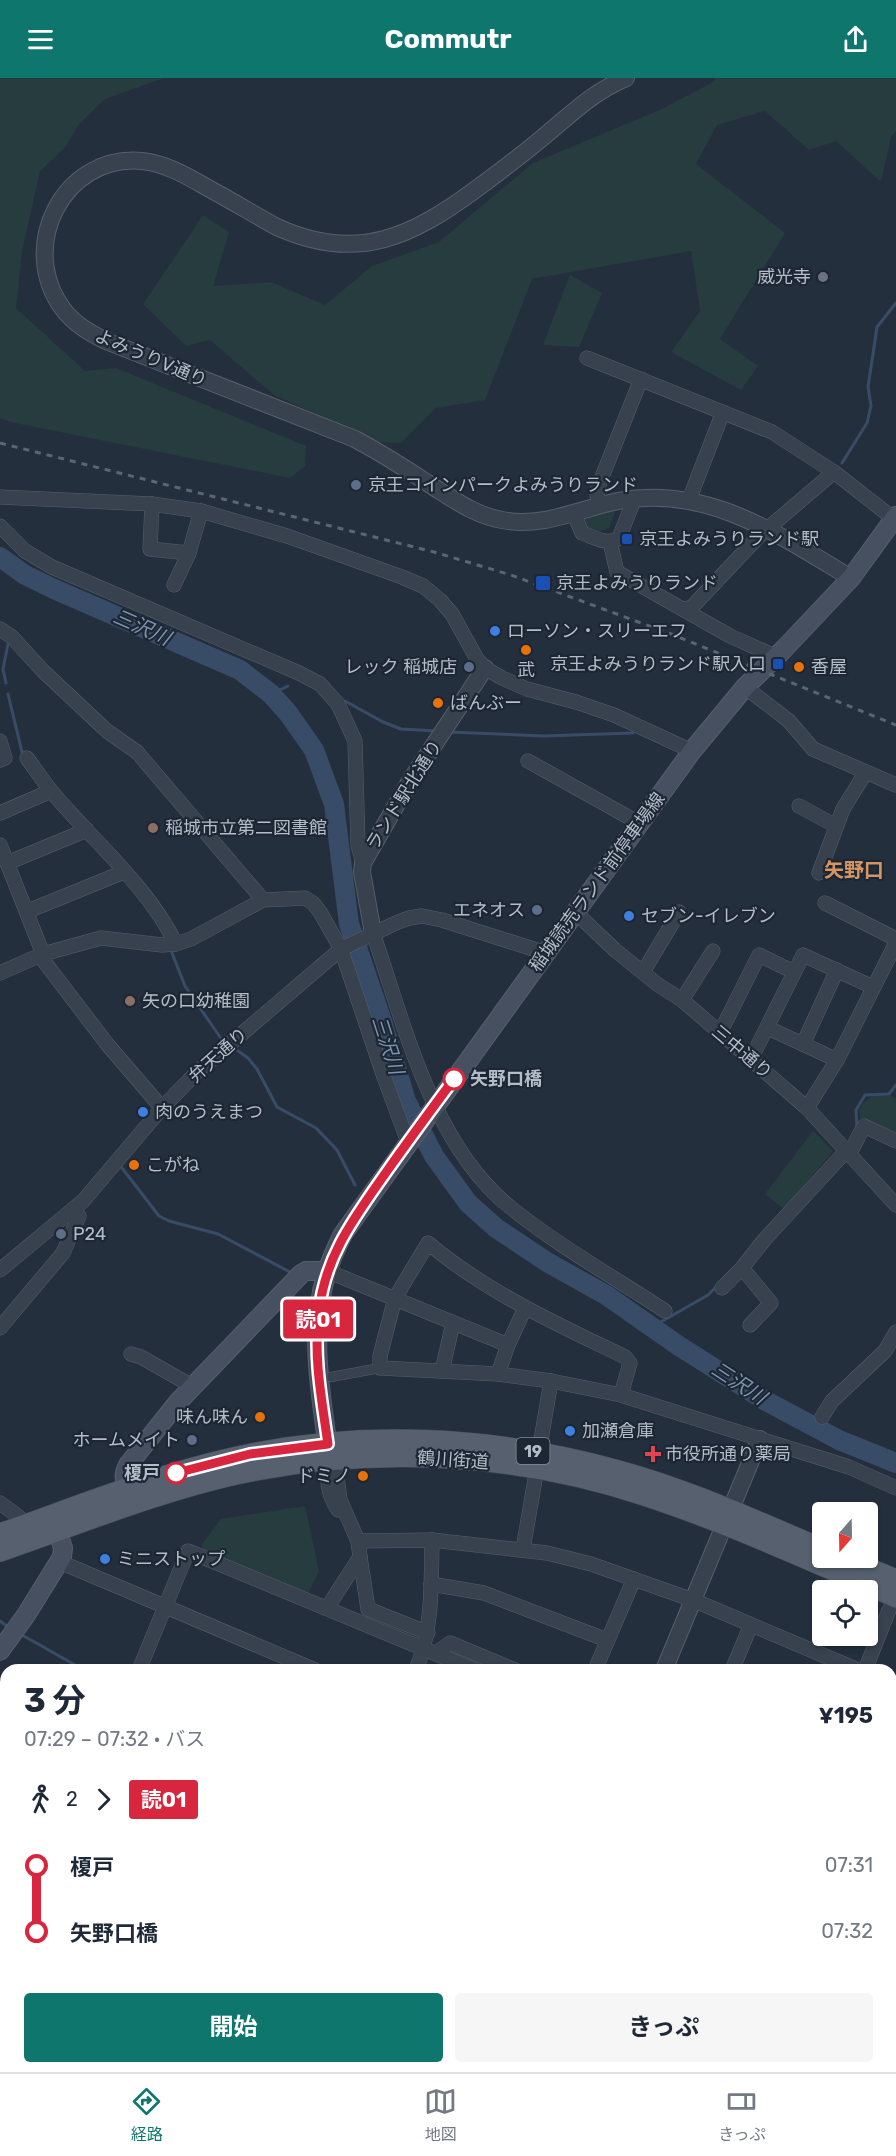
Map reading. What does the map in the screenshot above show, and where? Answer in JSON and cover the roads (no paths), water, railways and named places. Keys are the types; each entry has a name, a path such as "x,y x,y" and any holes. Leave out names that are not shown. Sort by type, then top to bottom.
{"main road":[{"name":"稲城読売ランド前停車場線","path":"329,1452 319,1376 317,1337 320,1301 327,1272 350,1223 692,751 745,687 777,657 850,578 895,517"},
{"path":"128,1490 124,1472 128,1465 192,1386 301,1274 306,1271 327,1272"},
{"name":"鶴川街道","path":"0,1551 128,1490 176,1473 233,1458 289,1448 474,1460 538,1460 620,1471 727,1518 893,1604"},
{"name":"鶴川街道","path":"0,1534 24,1526 55,1524 226,1477 291,1464 329,1452"},
{"name":"鶴川街道","path":"727,1518 812,1546"},
{"path":"0,1651 60,1562 63,1548 55,1524"},
{"path":"867,1568 896,1580"}],"street":[{"name":"よみうりV通り","path":"626,78 605,87 589,98 529,149 440,216 411,231 387,239 355,244 306,238 277,227 177,171 159,164 139,161 122,162 103,167 79,181 59,202 50,222 45,240 45,266 54,295 74,321 97,337 355,439 458,503 488,517 505,521 534,522 631,499 689,500 731,512 768,528 850,578"},
{"path":"587,358 771,432 834,472 895,517"},
{"path":"600,506 597,495 598,487 640,379"},
{"path":"689,500 723,412"},
{"path":"685,609 692,607 768,528 834,472"},
{"path":"0,497 152,504 201,511 287,536 402,577 423,586 440,600 452,614 477,659 485,668 513,684 597,709 692,751"},
{"path":"574,514 582,533 610,542 619,538 632,505 631,499"},
{"path":"152,504 150,549 189,553"},
{"path":"174,585 189,553 201,511"},
{"path":"0,526 26,551 52,567 320,684 338,704 355,741 358,845 363,863"},
{"path":"610,542 617,572 730,636 777,657"},
{"path":"0,629 12,637 43,671 107,730 137,752 263,900"},
{"name":"ランド駅北通り","path":"373,933 362,872 363,863 410,781 485,668"},
{"path":"745,687 789,721 813,749 896,783"},
{"path":"0,741 5,758 0,760"},
{"path":"27,758 51,791 124,872 165,923 176,944"},
{"path":"528,760 639,822"},
{"path":"819,873 843,809 866,772"},
{"path":"0,813 51,791"},
{"path":"799,806 836,826"},
{"path":"7,863 87,830"},
{"path":"0,845 28,911 42,955 107,1044 162,1108"},
{"path":"28,911 124,872"},
{"path":"0,973 42,955 101,938 162,945 176,944 191,939 263,900 305,898 313,903 320,912 341,949 384,1077 410,1140"},
{"path":"825,903 896,939"},
{"path":"643,972 680,912"},
{"name":"三中通り","path":"576,913 615,950 681,1000 807,1108 896,1205"},
{"name":"弁天通り","path":"0,1270 83,1201 162,1108 197,1072 341,949 373,933 410,918 422,916 442,920 546,953"},
{"path":"373,933 432,1109 459,1150 484,1182 509,1206 665,1311"},
{"path":"807,1108 837,1060 873,987 891,968 896,944"},
{"path":"681,1000 713,951"},
{"path":"720,1033 759,955 794,972"},
{"path":"752,1059 803,955 873,987"},
{"path":"803,1044 837,970"},
{"path":"768,1028 837,1060"},
{"path":"722,1288 742,1268 864,1126 896,1141"},
{"path":"0,1328 63,1253 79,1216 73,1210"},
{"path":"380,1368 380,1356 395,1298 428,1243 452,1264 525,1308 625,1357 630,1363 621,1395"},
{"path":"742,1268 771,1303 750,1325"},
{"path":"327,1272 508,1345"},
{"path":"498,1374 525,1308"},
{"path":"442,1371 453,1323"},
{"path":"822,1417 832,1401 885,1351 896,1332"},
{"path":"131,1354 192,1386"},
{"path":"332,1377 380,1368 498,1374 621,1395 849,1467 896,1488"},
{"path":"523,1549 551,1382"},
{"path":"666,1664 760,1440"},
{"path":"329,1452 327,1488 333,1502 350,1523 358,1541 368,1609 428,1634"},
{"path":"0,1503 19,1517 24,1526"},
{"path":"358,1541 432,1540 523,1549 591,1564 693,1600 844,1664"},
{"path":"431,1651 428,1634 432,1540"},
{"path":"141,1664 188,1551 461,1664"},
{"path":"327,1608 360,1557"},
{"path":"60,1562 301,1664"},
{"path":"597,1664 634,1579"},
{"path":"431,1584 484,1593 607,1640"},
{"path":"868,1664 893,1604"},
{"path":"735,1664 751,1625"},
{"path":"421,1664 431,1651 450,1643 501,1664"}],"waterway":[{"path":"842,463 867,423 871,406 868,387 877,327 896,303"},
{"name":"三沢川","path":"0,557 25,575 54,589 240,670 271,694 288,713 314,750 334,804 349,924 406,1101 434,1156 468,1203 496,1228 547,1262 606,1295 679,1346 766,1401 839,1440 896,1463"},
{"path":"6,683 3,669 8,644"},
{"path":"271,694 288,686"},
{"path":"8,694 23,756"},
{"path":"345,701 401,729 436,731"},
{"path":"449,732 544,736 633,733"},
{"path":"172,953 185,986 222,1040"},
{"path":"234,1048 248,1058 257,1069 277,1107 316,1128 337,1150 355,1185"},
{"path":"857,1127 856,1110 865,1095 889,1094 896,1085"},
{"path":"122,1168 159,1216 169,1221 218,1234 290,1272"},
{"path":"652,1327 708,1295 717,1286"},
{"path":"0,1621 8,1627"},
{"path":"22,1635 73,1664"}],"railway":[{"path":"0,443 434,552 511,575 671,634 896,725"}],"place":[{"name":"威光寺","path":"823,277"},
{"name":"京王コインパークよみうりランド","path":"356,485"},
{"name":"京王よみうりランド駅","path":"627,539"},
{"name":"京王よみうりランド","path":"543,583"},
{"name":"ローソン・スリーエフ","path":"495,631"},
{"name":"武","path":"526,650"},
{"name":"京王よみうりランド駅入口","path":"778,664"},
{"name":"レック 稲城店","path":"469,667"},
{"name":"香屋","path":"799,667"},
{"name":"ばんぶー","path":"438,703"},
{"name":"稲城市立第二図書館","path":"153,828"},
{"name":"エネオス","path":"537,910"},
{"name":"セブン-イレブン","path":"629,916"},
{"name":"矢の口幼稚園","path":"130,1001"},
{"name":"矢野口橋","path":"454,1079"},
{"name":"肉のうえまつ","path":"143,1112"},
{"name":"こがね","path":"134,1165"},
{"name":"P24","path":"61,1234"},
{"name":"味ん味ん","path":"260,1417"},
{"name":"加瀬倉庫","path":"570,1431"},
{"name":"ホームメイト","path":"192,1440"},
{"name":"市役所通り薬局","path":"653,1454"},
{"name":"榎戸","path":"176,1473"},
{"name":"ドミノ","path":"363,1476"},
{"name":"ミニストップ","path":"105,1559"}],"district":[{"name":"矢野口","path":"854,870"}]}
